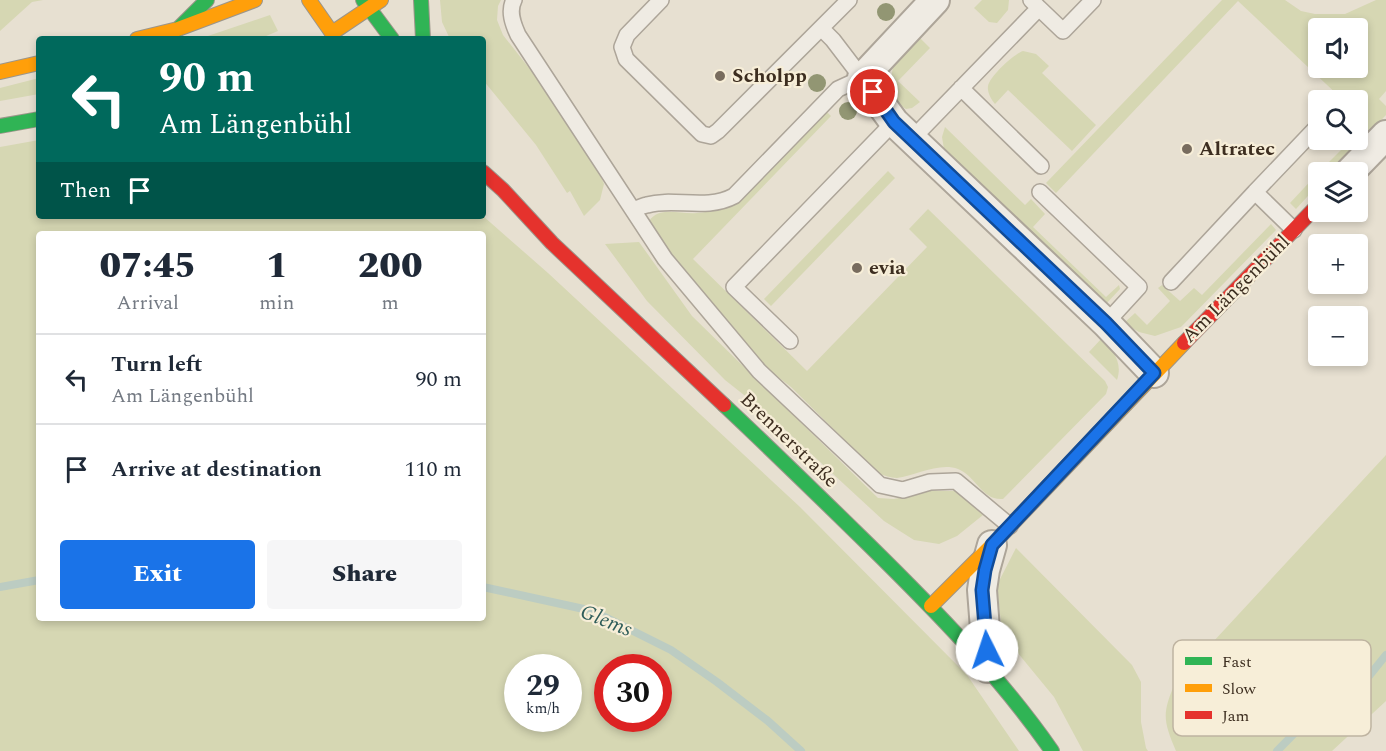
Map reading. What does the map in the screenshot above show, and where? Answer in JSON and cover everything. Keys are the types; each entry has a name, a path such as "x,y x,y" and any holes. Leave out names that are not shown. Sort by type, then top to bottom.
{"main road":[{"path":"178,29 207,0"},
{"path":"149,36 178,29 255,0"},
{"path":"309,0 328,36"},
{"path":"330,36 366,4 381,0"},
{"path":"421,0 423,36"},
{"path":"366,4 390,36"},
{"path":"0,72 36,64"},
{"path":"0,126 36,120"},
{"name":"Brennerstraße","path":"486,175 552,243 773,451 931,606 988,668 1052,751"},
{"name":"Am Längenbühl","path":"931,606 1308,215"}],"street":[{"path":"935,0 862,78 903,131 1106,323 1154,373"},
{"path":"1360,162 1386,135"},
{"name":"Am Längenbühl","path":"988,668 982,590 985,570 1001,535"}],"lane":[{"path":"514,0 512,20 518,35 665,259 759,371 880,485 903,490 930,482 956,482 1001,535"},
{"path":"661,0 627,35 621,47 626,59 702,134 711,136 849,0"},
{"path":"790,341 734,287 903,131 961,88 1035,4 1063,31 1093,0"},
{"path":"633,210 648,204 713,203 734,196 838,89 862,78 821,28"},
{"path":"961,88 1041,166"},
{"path":"1171,282 1308,136"},
{"path":"1040,192 1139,287 1106,323"},
{"path":"1255,192 1294,230"}],"green space":[{"path":"0,0 43,0 32,2 0,31"},
{"path":"440,0 501,0 497,20 503,35 558,105 597,167 604,184 600,200 584,216 570,191 567,193 536,145 486,84 486,36 449,36 442,22"},
{"path":"982,0 1009,0 1008,10 997,23 989,22 974,8"},
{"path":"1222,0 1285,0 1301,11 1315,14 1345,14 1376,0 1386,0 1386,91 1379,99 1386,106 1386,115 1368,134 1368,90 1332,90 1320,78 1368,78 1368,18 1308,18 1308,67 1238,1 1056,193 1046,183"},
{"path":"270,15 278,31 266,36 208,36"},
{"path":"916,34 930,48 898,81 920,102 906,109 894,93 892,70 897,57"},
{"path":"1023,51 1036,54 1049,66 1042,73 1096,125 1072,151 1008,90 995,104 988,91 990,82 998,71"},
{"path":"36,79 36,95 0,101 0,88"},
{"path":"826,111 831,116 693,259 807,371 927,247 909,229 928,209 1105,381 1108,387 1106,394 1003,499 990,496 964,472 951,467 935,468 897,478 879,474 791,387 769,370 691,282 649,221 659,213 703,212 738,202"},
{"path":"945,127 1025,205 1031,199 1045,214 1033,227 1106,297 1119,285 1120,289 1105,305 944,149 942,137"},
{"path":"36,141 36,219 486,219 548,273 800,507 967,675 1019,751 0,751 0,147"},
{"path":"1341,150 1352,150 1341,162 1329,162"},
{"path":"888,171 895,178 771,306 764,299"},
{"path":"1308,184 1308,196 1296,209 1290,203"},
{"path":"1271,224 1276,230 1181,327 1155,336 1139,332 1124,323 1135,313 1147,325 1170,301 1158,288 1162,285 1180,301 1194,288 1202,295"},
{"path":"639,242 692,316 878,498 894,499 930,491 957,491 983,515 957,536 939,544 914,540 884,521 767,413 725,380 647,301 605,244"},
{"path":"1102,338 1118,362 1117,380 1089,352"},
{"path":"1386,455 1386,701 1371,715 1371,640 1215,640"},
{"path":"1016,548 1132,665 1141,682 1141,722 1148,751 1083,751 1054,697 1013,647 1001,623 997,585"},
{"path":"1173,688 1173,736 1348,736 1332,751 1176,751 1167,724 1168,702"}],"waterway":[{"name":"Glems","path":"0,587 36,581"},
{"name":"Glems","path":"486,588 593,611 671,650 768,721 801,751"},
{"path":"1371,674 1386,655"},
{"path":"1277,751 1292,736"}],"traffic: fast":[{"path":"178,29 207,0"},
{"path":"363,0 390,36"},
{"path":"421,0 423,36"},
{"path":"0,126 36,120"},
{"path":"724,405 941,618 988,669 1052,751"}],"traffic: slow":[{"path":"149,36 178,29 255,0"},
{"path":"309,0 332,33 381,0"},
{"path":"0,72 36,64"},
{"path":"931,606 1184,343"}],"traffic: jam":[{"path":"486,175 552,243 724,405"},
{"path":"1184,343 1308,215"}],"place":[{"name":"Scholpp","path":"720,76"},
{"name":"Altratec","path":"1187,149"},
{"name":"evia","path":"857,268"}],"route":[{"path":"873,92 894,122 1106,323 1154,373 992,545 982,590 987,650"}]}
